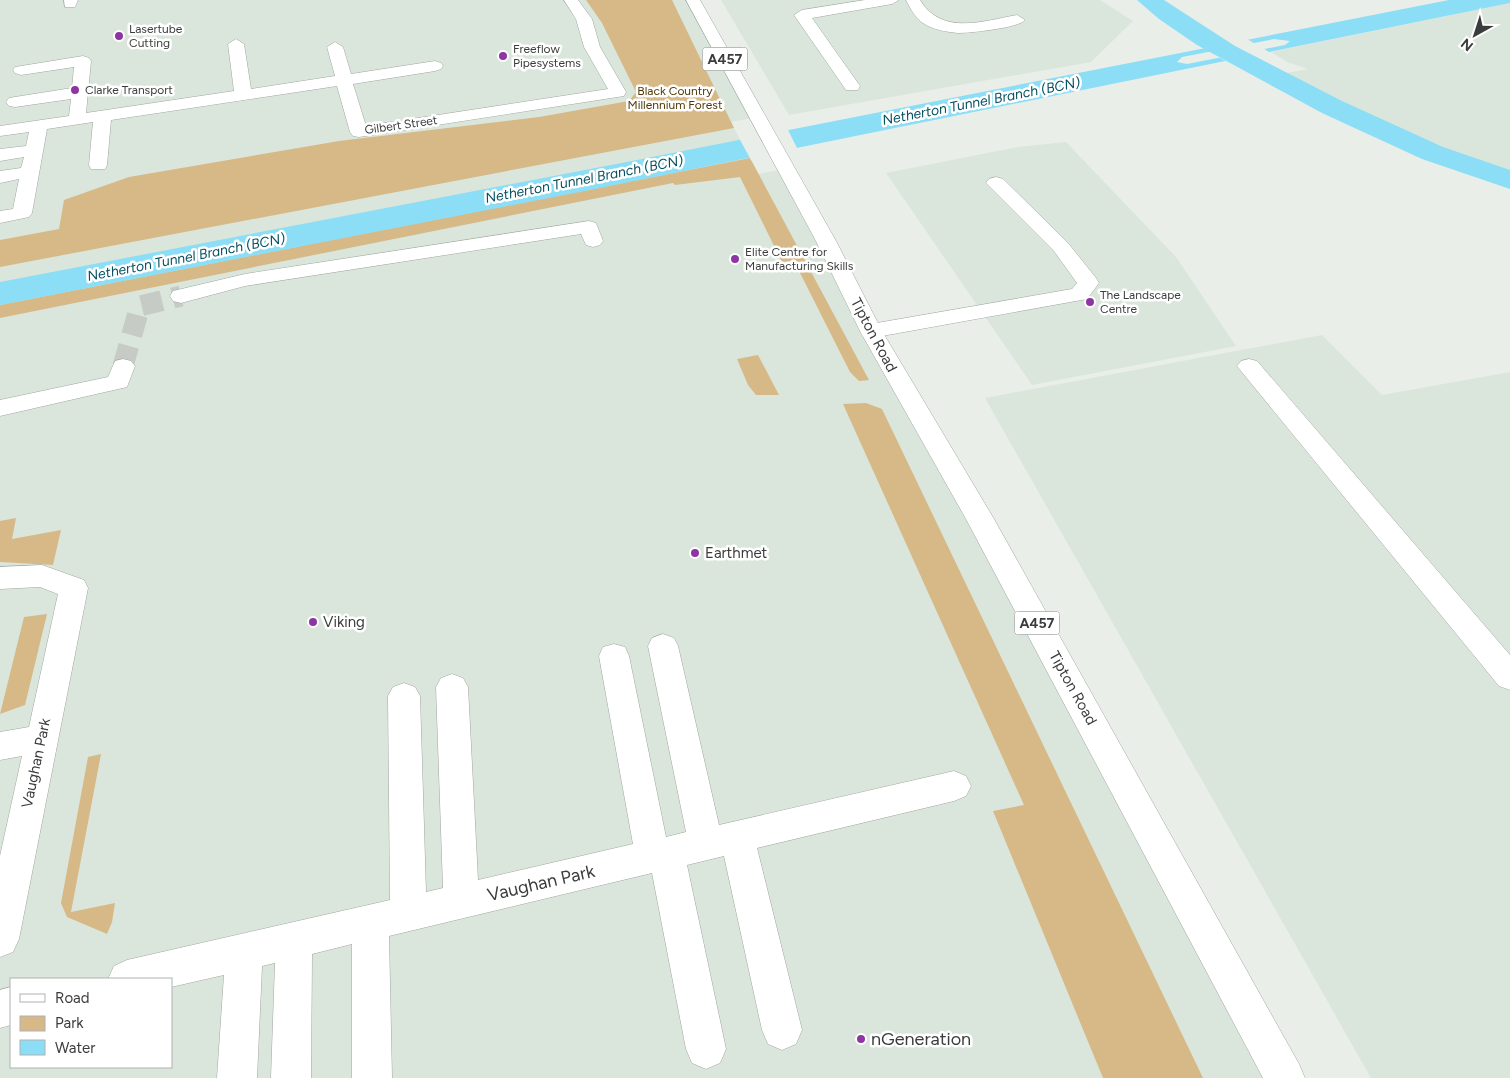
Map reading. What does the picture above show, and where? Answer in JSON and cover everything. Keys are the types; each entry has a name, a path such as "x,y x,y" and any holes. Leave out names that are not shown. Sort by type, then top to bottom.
{"main road":[{"name":"Gilbert Street","path":"344,80 359,132 618,92 583,43 584,19 571,0"},
{"name":"Tipton Road","path":"693,0 826,241 871,331 980,519 1285,1078"},
{"path":"852,86 802,15 892,0"},
{"path":"913,0 918,11 931,22 949,28 972,29 1018,20"},
{"path":"236,44 243,95"},
{"path":"335,47 344,80"},
{"path":"79,98 17,93 79,98 103,116 435,66"},
{"path":"0,131 39,125 79,98"},
{"path":"98,165 103,116"},
{"path":"0,216 22,213 39,125"},
{"path":"0,155 34,150"},
{"path":"0,177 30,172"},
{"path":"871,331 1079,294 1088,283 1061,247 996,183"},
{"path":"181,296 245,280 498,247 589,227 592,241"},
{"path":"1249,366 1510,677"},
{"path":"0,408 119,383"},
{"name":"Vaughan Park","path":"0,578 42,576 74,588 0,939"},
{"path":"663,646 721,841 782,1030"},
{"path":"614,656 706,1049"},
{"path":"452,687 461,902"},
{"path":"404,696 408,914"},
{"path":"0,746 41,738"},
{"name":"Vaughan Park","path":"130,978 954,786"},
{"path":"370,923 372,1078"},
{"path":"291,1078 294,941"},
{"path":"237,1078 244,952"}],"shaded area":[{"path":"0,0 693,0 757,117 731,122 758,174 785,169 1285,1078 0,1078"},
{"path":"721,0 1100,0 1133,21 1091,62 789,115"},
{"path":"1510,3 1510,180 1482,172 1364,124 1270,76 1308,69 1287,62 1271,52"},
{"name":"The Landscape Centre","path":"1066,142 1176,257 1236,346 1032,385 886,173 1018,147"},
{"path":"1322,335 1382,395 1510,372 1510,1078 1371,1078 985,398"}],"green space":[{"name":"Black Country Millennium Forest","path":"586,0 672,0 734,128 0,267 0,240 59,229 64,200 129,177 339,141 539,117 629,101 636,92 602,23"},
{"path":"750,158 869,380 859,381 850,372 794,261 782,262 740,177 675,185 673,183 0,318 0,305"},
{"path":"758,355 779,395 756,395 748,385 737,359"},
{"path":"866,403 882,409 1203,1078 1103,1078 993,811 1024,805 843,404"},
{"path":"16,518 12,539 61,530 53,565 0,562 0,521"},
{"path":"47,614 25,705 0,714 24,617"},
{"path":"101,754 71,912 115,903 112,922 107,934 67,917 61,903 88,757"}],"water":[{"name":"Netherton Tunnel Branch (BCN)","path":"1449,0 1510,0 1510,3 590,190 0,305 0,282 637,160","holes":["1274,39 1290,41 1285,45 1187,64 1177,62 1182,57"]}],"pier":[{"path":"1244,37 1257,45 1213,53 1201,46"},
{"path":"1261,47 1274,55 1230,63 1216,56"},
{"path":"787,128 798,150 751,160 739,138"}],"waterway":[{"path":"1149,0 1186,27 1226,52 1332,107 1432,153 1510,180"}],"tunnel":[{"path":"123,366 140,306 181,296"}],"place":[{"name":"Lasertube Cutting","path":"119,36"},
{"name":"Freeflow Pipesystems","path":"503,56"},
{"name":"Clarke Transport","path":"75,90"},
{"name":"Elite Centre for Manufacturing Skills","path":"735,259"},
{"name":"The Landscape Centre","path":"1090,302"},
{"name":"Earthmet","path":"695,553"},
{"name":"Viking","path":"313,622"},
{"name":"nGeneration","path":"861,1039"}]}
